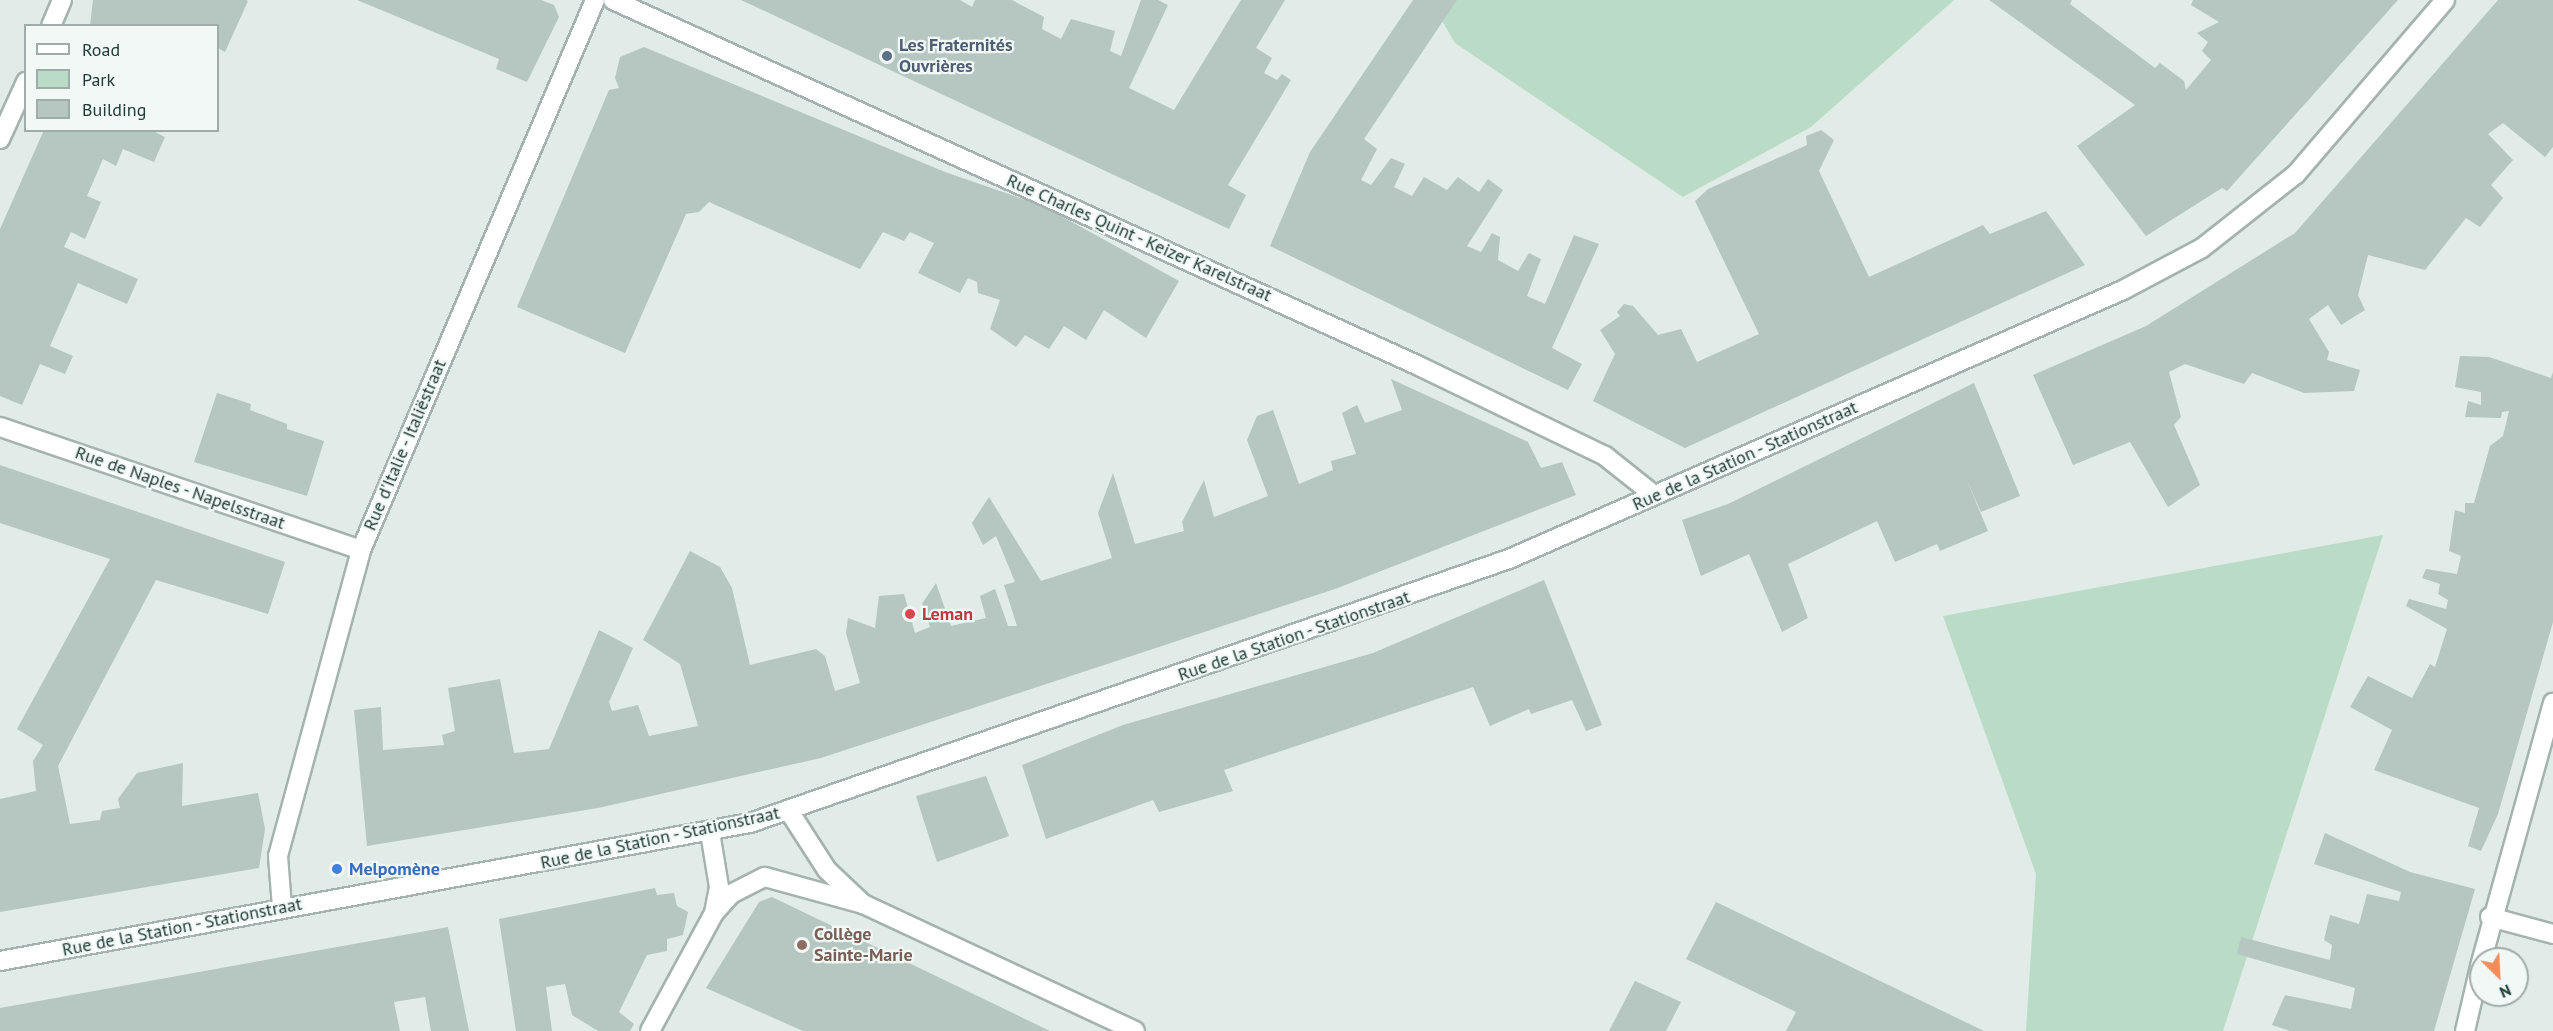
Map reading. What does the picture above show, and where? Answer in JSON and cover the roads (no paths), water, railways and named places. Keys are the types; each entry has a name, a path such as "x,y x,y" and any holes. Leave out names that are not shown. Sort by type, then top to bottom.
{"street":[{"path":"52,24 62,0"},
{"name":"Rue d'Italie - Italiëstraat","path":"282,907 278,856 360,550 595,0"},
{"name":"Rue Charles Quint - Keizer Karelstraat","path":"613,0 1419,366 1605,456 1654,495"},
{"name":"Rue de la Station - Stationstraat","path":"0,961 282,907 710,832 789,811 1403,598 1654,495 2123,290 2202,248 2296,174 2445,0"},
{"path":"0,139 24,86"},
{"name":"Rue de Naples - Napelsstraat","path":"0,427 360,550"},
{"path":"2484,947 2490,917 2553,703"},
{"path":"789,811 827,870 863,904"},
{"path":"710,832 719,886 714,913"},
{"path":"650,1031 714,913 731,894 765,877 863,904 1135,1031"},
{"path":"2490,917 2553,934"},
{"path":"2465,1031 2470,1007"}],"place":[{"name":"Les Fraternités Ouvrières","path":"887,56"},
{"name":"Leman","path":"910,614"},
{"name":"Melpomène","path":"337,869"},
{"name":"Collège Sainte-Marie","path":"802,945"}]}
